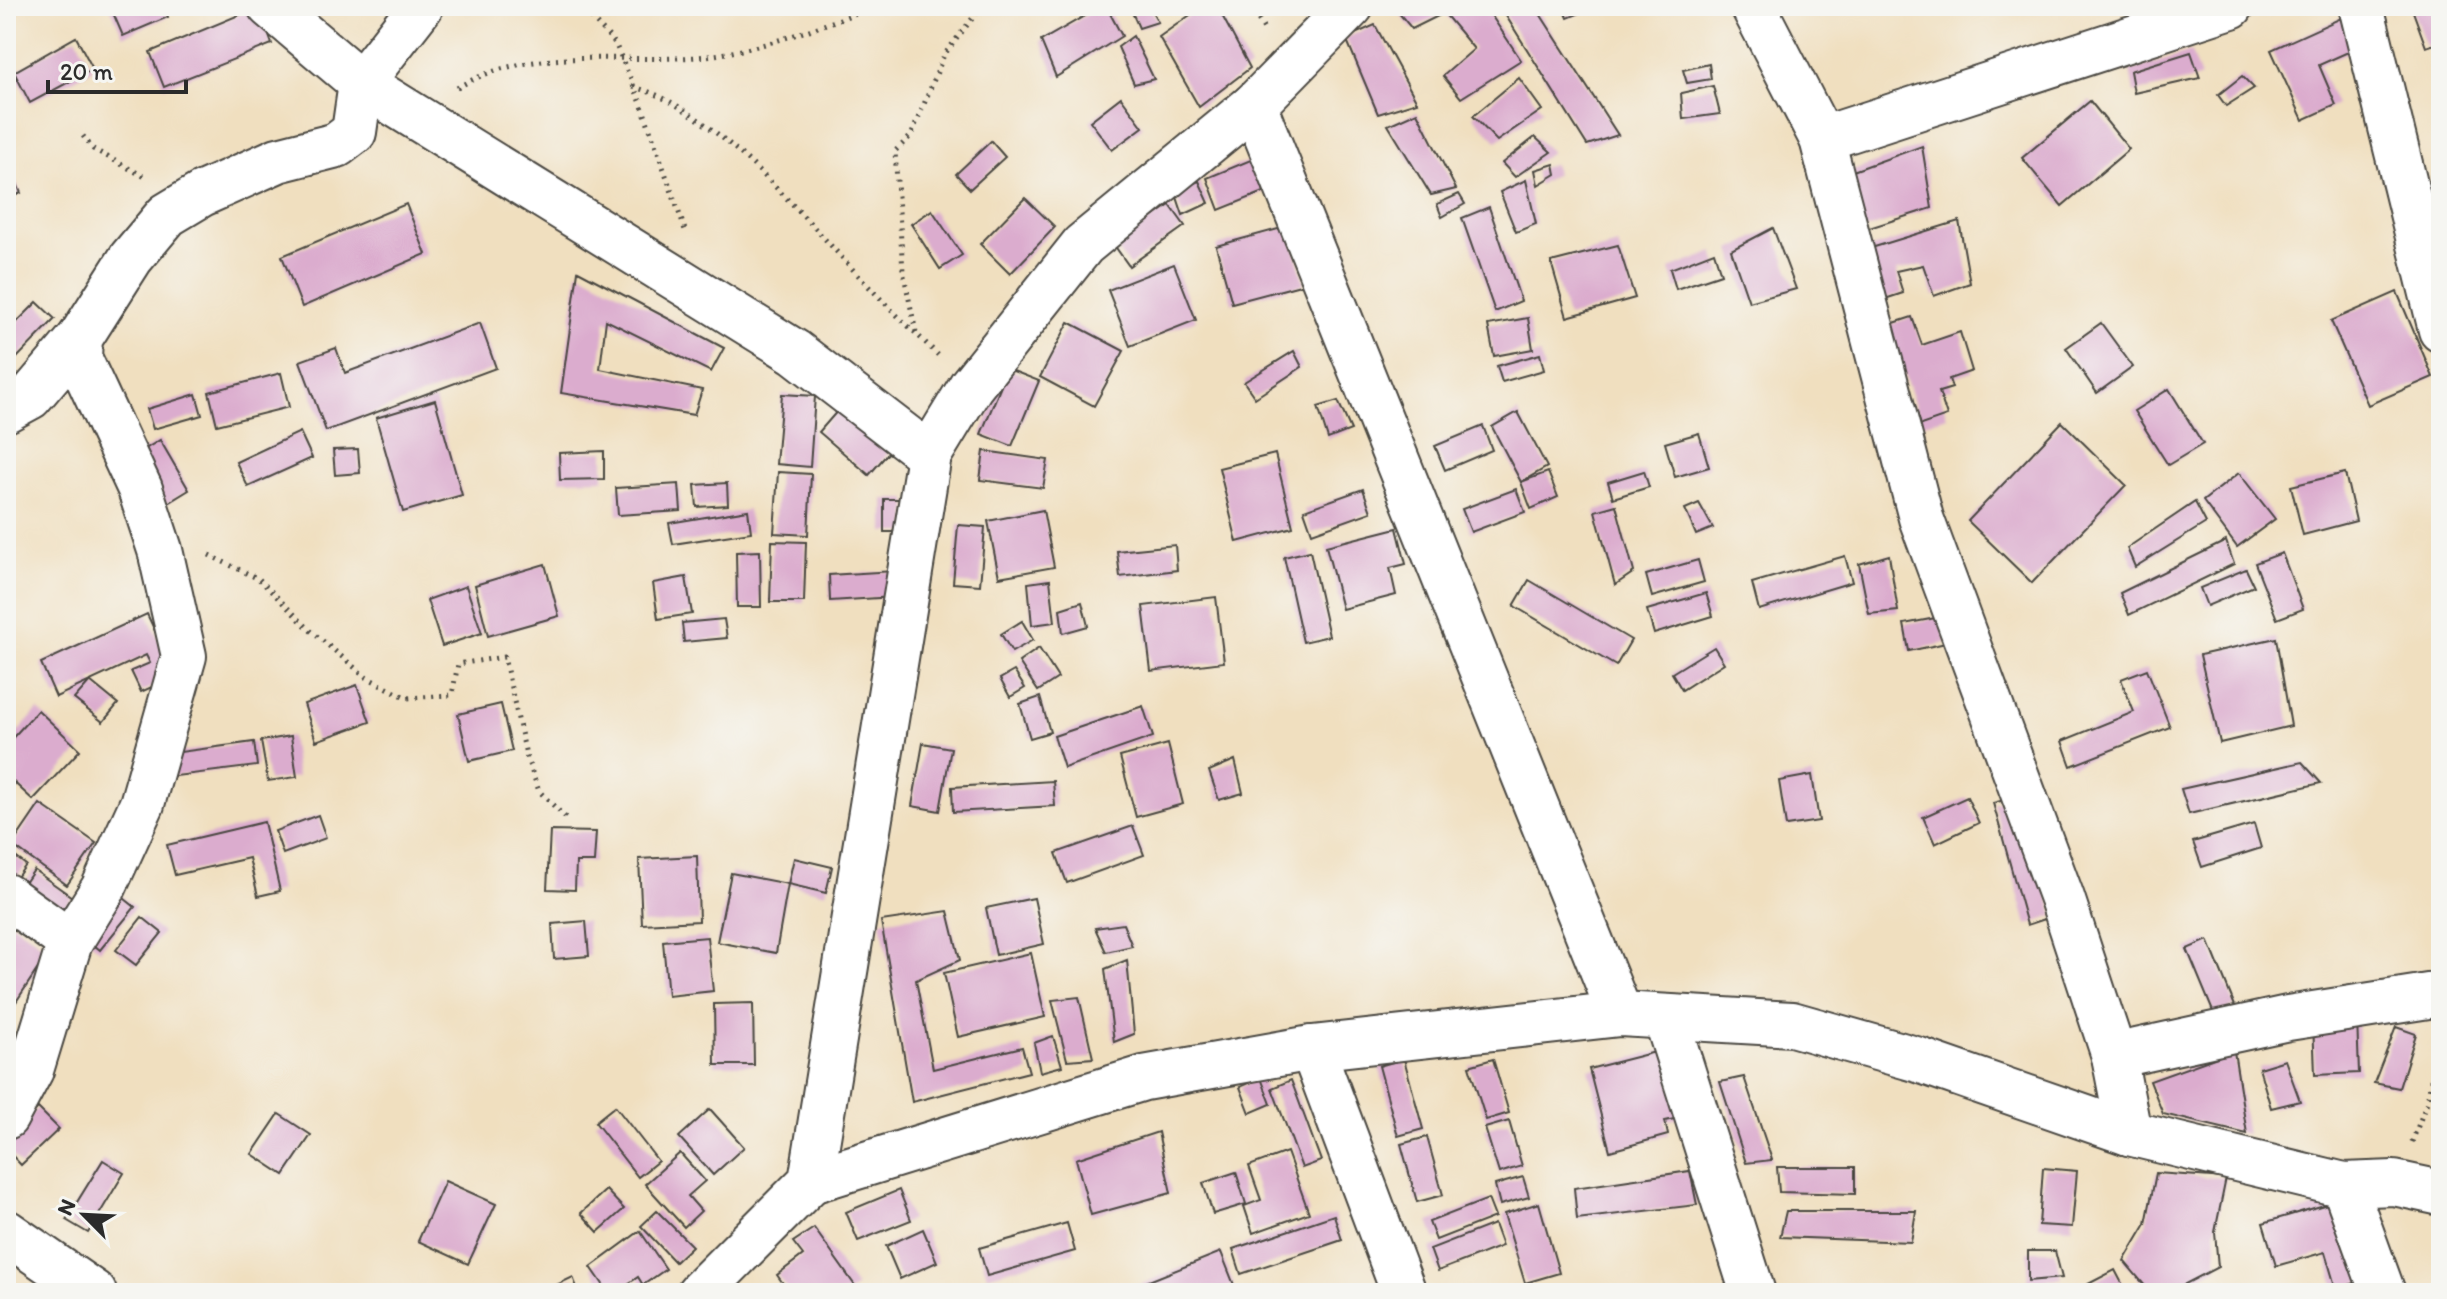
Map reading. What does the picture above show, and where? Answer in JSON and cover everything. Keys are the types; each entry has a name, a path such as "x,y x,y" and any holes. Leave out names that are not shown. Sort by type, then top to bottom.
{"street":[{"path":"270,6 361,83 795,352 929,455"},
{"path":"6,410 30,397 80,338 131,258 167,215 278,160 337,145 354,132 361,83 421,6"},
{"path":"811,1181 929,455 971,386 1083,245 1254,105 1351,6"},
{"path":"1753,6 1822,139 1921,518 2062,898 2114,1056 2129,1133"},
{"path":"1822,139 2231,6"},
{"path":"2361,6 2441,330"},
{"path":"1254,105 1620,1014"},
{"path":"6,1117 31,1070 70,942 103,889 142,804 184,656 153,531 111,421 79,358 80,338"},
{"path":"6,896 70,942"},
{"path":"699,1293 811,1181 1144,1078 1312,1048 1620,1014 1792,1024 1838,1036 2129,1133 2344,1185 2394,1183 2441,1193"},
{"path":"2114,1056 2288,1018 2440,1015"},
{"path":"1666,1018 1753,1293"},
{"path":"1312,1048 1404,1293"},
{"path":"2344,1185 2383,1293"},
{"path":"6,1232 94,1293"}],"path":[{"path":"580,6 615,43 684,222 699,292"},
{"path":"411,115 479,75 538,61 709,55 800,33 876,6"},
{"path":"916,333 903,271 895,151 911,136 944,55 982,6"},
{"path":"633,87 652,92 710,129 788,201 971,386"},
{"path":"83,136 93,149 191,201"},
{"path":"153,531 259,579 347,664 407,698 452,695 458,664 504,657 527,759 539,791 569,821"},
{"path":"2394,1183 2427,1102 2440,1015"}],"building":[{"path":"110,6 164,6 168,17 123,36"},
{"path":"1106,6 1122,36 1056,77 1041,41"},
{"path":"1149,6 1158,22 1139,28 1131,10"},
{"path":"1203,6 1217,6 1250,68 1199,107 1159,37"},
{"path":"1393,6 1485,6 1521,60 1461,98 1443,76 1474,49 1444,13 1412,29"},
{"path":"1512,6 1535,6 1618,135 1587,145 1503,11"},
{"path":"1563,6 1597,6 1568,18"},
{"path":"2411,6 2441,6 2441,42 2426,47"},
{"path":"258,7 272,44 164,87 150,52"},
{"path":"2350,14 2364,45 2319,65 2336,105 2303,120 2271,50"},
{"path":"1375,25 1417,102 1378,114 1346,38"},
{"path":"1133,36 1154,79 1134,84 1118,47"},
{"path":"76,37 93,69 30,103 14,72"},
{"path":"2191,52 2200,78 2134,93 2130,71"},
{"path":"1709,64 1711,79 1687,83 1683,70"},
{"path":"2242,76 2254,88 2226,106 2218,95"},
{"path":"1519,78 1542,110 1497,141 1473,116"},
{"path":"1713,86 1720,114 1683,119 1681,93"},
{"path":"1121,97 1143,127 1112,150 1090,121"},
{"path":"2090,101 2129,149 2062,206 2022,158"},
{"path":"1417,112 1456,189 1431,195 1388,125"},
{"path":"1535,137 1551,152 1515,177 1502,163"},
{"path":"991,141 1005,157 970,189 956,174"},
{"path":"1922,146 1932,208 1863,230 1853,171"},
{"path":"6,159 21,193 6,200"},
{"path":"1253,159 1264,192 1219,210 1207,178"},
{"path":"1554,164 1556,174 1538,185 1535,170"},
{"path":"1526,180 1536,224 1516,232 1500,192"},
{"path":"1199,181 1209,203 1183,215 1175,191"},
{"path":"1459,194 1465,204 1442,217 1437,204"},
{"path":"1025,198 1055,227 1010,274 980,244"},
{"path":"406,204 426,254 302,307 282,256"},
{"path":"1170,205 1185,226 1129,266 1114,245"},
{"path":"1489,207 1521,301 1495,312 1462,218"},
{"path":"932,210 962,255 940,269 911,224"},
{"path":"1959,221 1970,283 1934,296 1923,265 1896,271 1903,293 1882,300 1868,249"},
{"path":"1289,226 1304,284 1232,303 1216,246"},
{"path":"1773,228 1796,289 1749,302 1731,250"},
{"path":"1618,245 1635,298 1567,317 1551,262"},
{"path":"1714,252 1721,274 1676,289 1670,269"},
{"path":"1174,264 1196,320 1130,346 1108,290"},
{"path":"578,271 724,348 711,372 606,320 600,369 702,390 694,415 561,393"},
{"path":"2397,292 2433,377 2368,405 2331,321"},
{"path":"37,302 55,319 9,366 6,333"},
{"path":"1912,317 1922,345 1960,332 1972,371 1949,379 1952,388 1939,392 1947,416 1921,425 1888,325"},
{"path":"1528,318 1533,349 1494,356 1488,325"},
{"path":"1069,322 1124,351 1094,406 1040,377"},
{"path":"480,323 496,368 326,431 300,361 336,348 345,373"},
{"path":"2101,323 2133,367 2097,393 2066,348"},
{"path":"1294,351 1302,367 1255,398 1244,382"},
{"path":"1540,354 1544,370 1502,382 1497,366"},
{"path":"1008,369 1039,381 1012,446 981,434"},
{"path":"281,373 289,407 217,425 209,392"},
{"path":"2169,389 2203,444 2168,465 2134,411"},
{"path":"196,394 202,415 153,429 147,409"},
{"path":"782,394 815,396 810,467 776,464"},
{"path":"435,400 462,495 403,512 376,418"},
{"path":"1338,401 1351,430 1328,439 1318,407"},
{"path":"839,409 889,452 869,475 819,432"},
{"path":"1518,412 1547,467 1521,482 1492,427"},
{"path":"2062,422 2126,485 2032,583 1968,521"},
{"path":"1483,426 1492,450 1445,470 1435,446"},
{"path":"300,432 312,458 248,487 236,462"},
{"path":"1699,433 1709,467 1675,477 1665,443"},
{"path":"160,440 189,490 166,504 137,454"},
{"path":"358,449 360,473 335,475 333,450"},
{"path":"604,451 604,479 560,480 559,453"},
{"path":"984,451 1048,460 1043,488 980,480"},
{"path":"1275,454 1293,527 1237,542 1219,468"},
{"path":"1644,471 1649,487 1613,498 1608,482"},
{"path":"778,472 811,474 808,535 774,533"},
{"path":"1548,472 1558,497 1531,509 1521,482"},
{"path":"2239,473 2275,519 2237,547 2203,501"},
{"path":"2345,473 2356,521 2303,535 2291,486"},
{"path":"727,483 728,505 697,507 695,485"},
{"path":"679,484 681,511 618,515 616,488"},
{"path":"1363,489 1371,512 1312,533 1304,510"},
{"path":"1516,489 1525,512 1471,532 1462,509"},
{"path":"884,499 907,499 907,532 884,532"},
{"path":"2195,502 2206,523 2135,567 2127,548"},
{"path":"1699,503 1713,528 1696,535 1685,509"},
{"path":"1616,505 1634,572 1615,585 1595,511"},
{"path":"748,510 751,532 673,544 669,523"},
{"path":"1043,510 1054,567 999,577 988,521"},
{"path":"958,525 985,527 980,585 953,583"},
{"path":"1397,528 1406,564 1390,568 1396,595 1342,609 1326,546"},
{"path":"772,541 806,542 804,602 770,602"},
{"path":"2226,541 2234,564 2129,615 2120,593"},
{"path":"1175,545 1177,570 1120,577 1117,551"},
{"path":"760,551 761,607 737,607 736,552"},
{"path":"1310,551 1329,636 1303,642 1284,557"},
{"path":"2282,553 2303,609 2277,619 2255,563"},
{"path":"1889,555 1898,611 1869,614 1859,564"},
{"path":"1845,556 1852,582 1759,610 1752,583"},
{"path":"1698,560 1704,582 1652,597 1646,575"},
{"path":"545,564 559,616 488,636 475,585"},
{"path":"2246,569 2254,586 2207,606 2200,588"},
{"path":"894,571 895,597 830,601 829,575"},
{"path":"686,577 692,614 658,619 653,583"},
{"path":"1050,580 1055,622 1032,625 1028,583"},
{"path":"1529,580 1631,640 1616,666 1514,606"},
{"path":"466,586 482,633 442,646 427,600"},
{"path":"1706,593 1713,616 1654,634 1647,610"},
{"path":"1216,597 1224,662 1151,671 1143,606"},
{"path":"1082,602 1088,626 1063,633 1060,609"},
{"path":"147,614 176,676 141,692 131,671 150,663 146,655 56,697 41,663"},
{"path":"1941,617 1946,643 1909,651 1904,624"},
{"path":"724,619 727,638 684,642 682,623"},
{"path":"1022,621 1033,640 1012,652 1001,634"},
{"path":"2276,638 2291,726 2220,743 2200,655"},
{"path":"1714,647 1724,663 1682,690 1672,673"},
{"path":"1039,648 1058,678 1038,691 1019,662"},
{"path":"2147,669 2170,727 2071,766 2062,741 2134,712 2121,679"},
{"path":"1014,671 1025,688 1010,697 1000,679"},
{"path":"90,681 118,704 103,722 74,699"},
{"path":"357,685 370,722 316,741 304,704"},
{"path":"1040,697 1050,732 1030,738 1020,704"},
{"path":"501,704 512,751 469,761 458,714"},
{"path":"1143,706 1153,737 1064,768 1054,736"},
{"path":"38,710 80,750 33,800 6,775 6,745"},
{"path":"291,736 297,777 268,781 261,741"},
{"path":"254,742 257,766 168,777 165,754"},
{"path":"923,743 951,748 940,811 912,806"},
{"path":"1168,744 1183,804 1136,817 1120,757"},
{"path":"1235,760 1243,793 1219,800 1209,771"},
{"path":"2302,762 2321,783 2189,814 2181,789"},
{"path":"1812,775 1819,821 1786,826 1779,781"},
{"path":"1053,781 1055,806 953,812 952,787"},
{"path":"2020,796 2054,916 2027,925 1993,803"},
{"path":"1967,797 1979,823 1935,844 1923,817"},
{"path":"40,804 96,843 67,885 12,845"},
{"path":"318,815 326,838 283,854 275,831"},
{"path":"264,822 280,891 258,896 249,858 175,875 167,845"},
{"path":"2254,824 2261,848 2202,867 2193,842"},
{"path":"1133,826 1144,855 1067,883 1056,853"},
{"path":"550,831 596,832 594,862 576,862 575,890 547,889"},
{"path":"6,850 26,865 11,885 6,881"},
{"path":"697,856 699,921 642,924 639,859"},
{"path":"794,858 832,867 826,893 788,884"},
{"path":"34,870 72,897 55,920 18,893"},
{"path":"731,873 788,884 776,953 717,942"},
{"path":"115,891 135,907 100,950 81,934"},
{"path":"1034,898 1044,944 996,955 986,908"},
{"path":"948,911 960,960 916,980 933,1069 1022,1047 1029,1072 912,1102 881,921"},
{"path":"142,917 162,933 136,965 116,950"},
{"path":"6,919 50,950 10,1011 6,1008"},
{"path":"586,921 589,956 554,959 552,924"},
{"path":"1123,924 1132,946 1106,952 1095,928"},
{"path":"707,937 713,991 668,996 663,941"},
{"path":"2208,940 2235,1006 2214,1014 2187,949"},
{"path":"1031,953 1045,1017 958,1037 944,973"},
{"path":"1127,960 1134,1034 1114,1042 1105,969"},
{"path":"1079,997 1093,1058 1067,1060 1052,1000"},
{"path":"753,1003 754,1065 715,1065 714,1004"},
{"path":"2357,1018 2359,1073 2315,1075 2313,1020"},
{"path":"2396,1027 2416,1034 2399,1088 2374,1083"},
{"path":"1053,1036 1062,1066 1040,1072 1034,1043"},
{"path":"1671,1048 1688,1116 1665,1121 1668,1135 1610,1151 1589,1069"},
{"path":"2234,1051 2247,1134 2163,1114 2150,1081"},
{"path":"1404,1059 1423,1129 1398,1136 1379,1066"},
{"path":"1493,1059 1509,1113 1486,1120 1469,1066"},
{"path":"2285,1060 2300,1101 2271,1108 2259,1068"},
{"path":"1744,1077 1772,1160 1746,1163 1720,1082"},
{"path":"1261,1078 1271,1104 1250,1113 1240,1087"},
{"path":"1291,1080 1321,1161 1302,1168 1272,1088"},
{"path":"615,1106 658,1161 638,1177 595,1122"},
{"path":"38,1108 59,1129 21,1165 6,1149 6,1140"},
{"path":"710,1109 744,1147 713,1175 679,1137"},
{"path":"279,1114 311,1135 284,1175 252,1154"},
{"path":"1509,1121 1522,1166 1499,1173 1485,1128"},
{"path":"1158,1132 1171,1193 1091,1215 1076,1159"},
{"path":"1427,1137 1443,1195 1417,1202 1401,1144"},
{"path":"1287,1152 1309,1213 1253,1233 1244,1206 1261,1200 1249,1166"},
{"path":"680,1153 705,1181 688,1196 701,1211 684,1227 645,1184"},
{"path":"103,1160 124,1173 88,1233 66,1220"},
{"path":"1777,1167 1855,1167 1855,1194 1779,1192"},
{"path":"2043,1168 2077,1171 2072,1227 2039,1225"},
{"path":"1690,1171 1697,1205 1577,1219 1574,1188"},
{"path":"1236,1172 1246,1204 1213,1214 1203,1183"},
{"path":"2156,1173 2226,1178 2215,1232 2218,1267 2168,1293 2151,1293 2124,1261 2146,1224"},
{"path":"1523,1177 1529,1197 1500,1205 1495,1185"},
{"path":"445,1181 496,1204 468,1264 418,1241"},
{"path":"606,1190 624,1209 598,1232 581,1213"},
{"path":"899,1190 911,1220 858,1241 846,1212"},
{"path":"1488,1199 1495,1217 1436,1240 1429,1222"},
{"path":"2341,1200 2365,1280 2336,1289 2325,1252 2276,1266 2263,1223"},
{"path":"1539,1203 1559,1273 1525,1283 1504,1214"},
{"path":"657,1211 692,1246 675,1262 641,1226"},
{"path":"1786,1211 1916,1211 1911,1242 1780,1237"},
{"path":"1334,1215 1342,1240 1241,1274 1233,1249"},
{"path":"1067,1223 1075,1251 987,1276 979,1248"},
{"path":"1494,1224 1502,1246 1438,1271 1430,1249"},
{"path":"814,1228 856,1287 848,1293 790,1293 777,1275 803,1255 793,1242"},
{"path":"923,1229 937,1262 900,1279 886,1246"},
{"path":"640,1231 666,1269 643,1285 638,1277 615,1293 609,1293 591,1267"},
{"path":"2028,1251 2055,1251 2062,1278 2028,1281"},
{"path":"1221,1252 1234,1285 1214,1293 1119,1293"},
{"path":"2115,1270 2127,1293 2071,1293"},
{"path":"573,1277 579,1293 552,1293 550,1288"}]}
